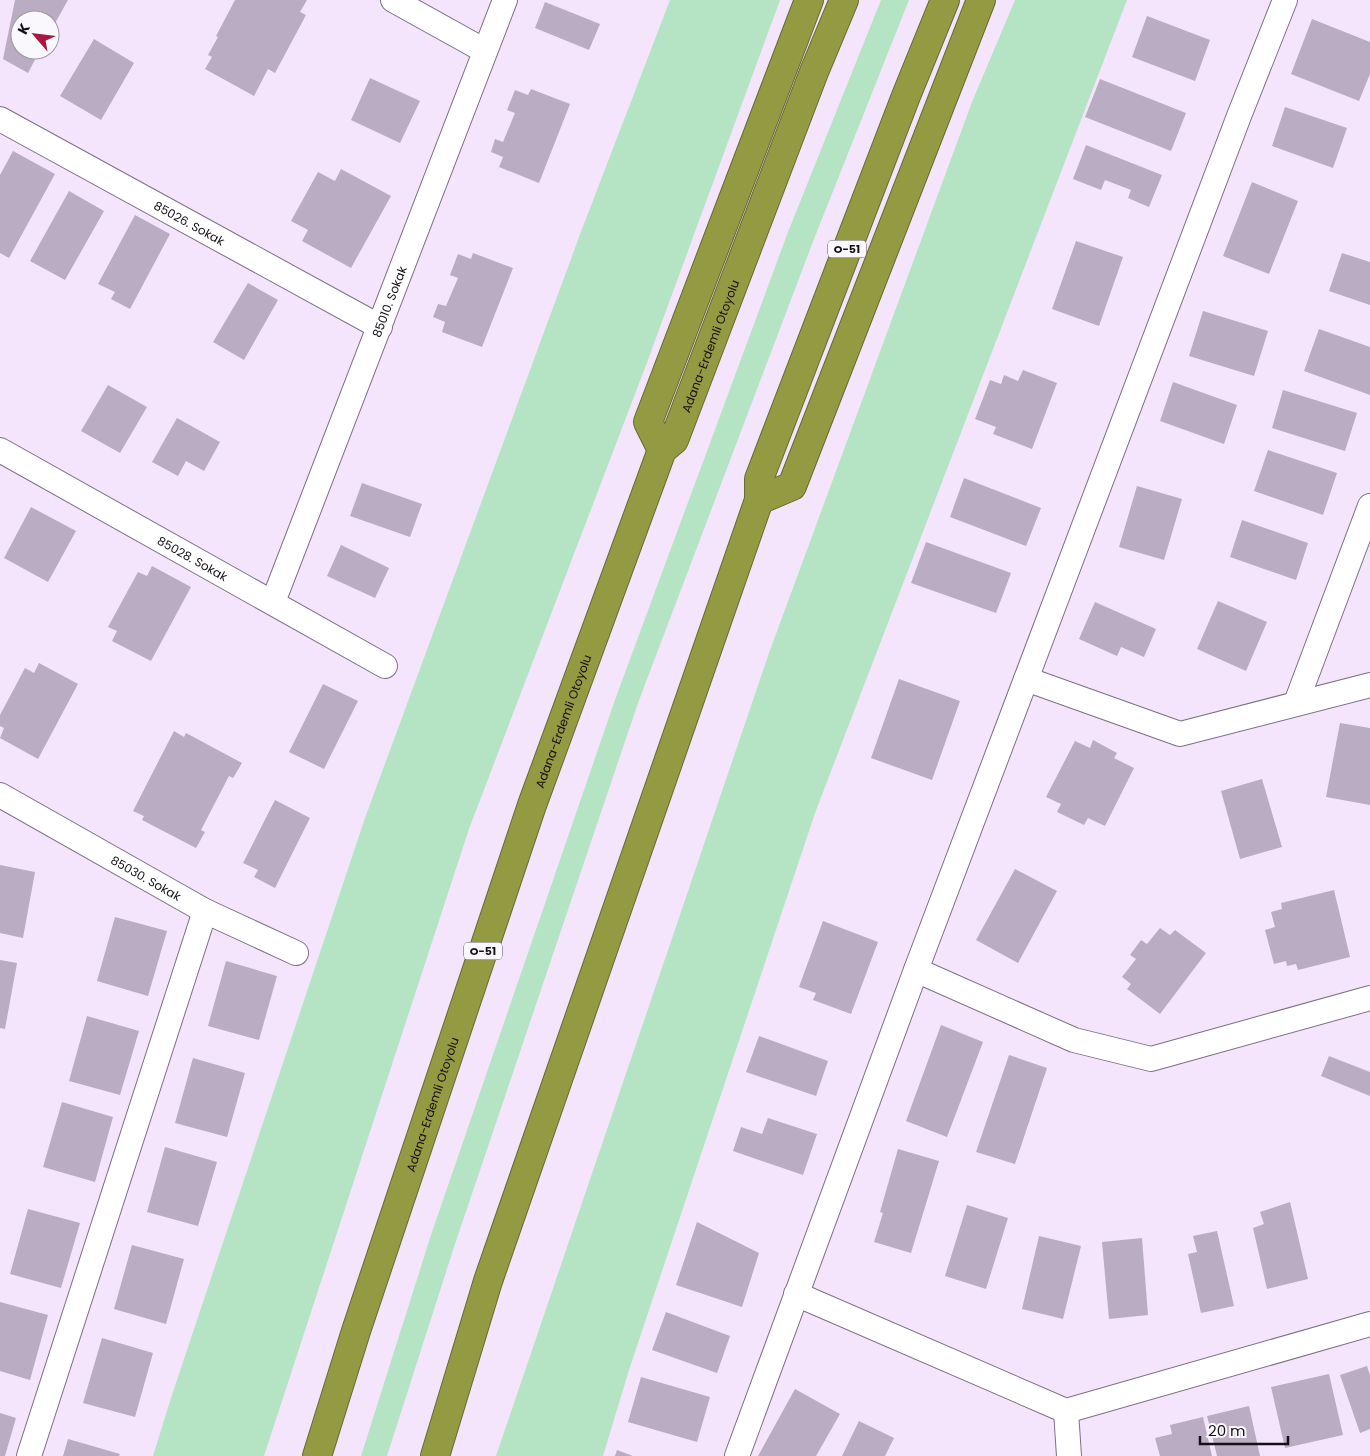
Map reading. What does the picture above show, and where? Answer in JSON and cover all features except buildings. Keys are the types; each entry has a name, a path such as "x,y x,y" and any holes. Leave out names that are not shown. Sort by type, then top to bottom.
{"highway":[{"path":"662,450 648,422 809,0"},
{"name":"Adana-Erdemli Otoyolu","path":"317,1456 359,1321 532,805 662,450 674,440 814,72 844,0"},
{"name":"O-51","path":"435,1456 488,1281 759,500 759,479 906,96 945,0"},
{"path":"759,500 792,486 981,0"}],"street":[{"path":"392,0 485,51"},
{"name":"85010. Sokak","path":"273,602 505,0"},
{"path":"737,1456 916,970 1239,116 1285,0"},
{"name":"85026. Sokak","path":"0,118 380,327"},
{"name":"85028. Sokak","path":"0,450 385,666"},
{"path":"1296,703 1370,506"},
{"path":"1026,679 1180,734 1370,685"},
{"name":"85030. Sokak","path":"0,795 205,911 296,953"},
{"path":"29,1456 205,911"},
{"path":"916,970 1074,1040 1152,1059 1370,998"},
{"path":"796,1294 1066,1411 1370,1324"},
{"path":"1066,1411 1069,1456"}],"green space":[{"path":"670,0 780,0 648,360 469,829 264,1456 153,1456 365,818 582,229"},
{"path":"881,0 909,0 814,239 638,703 455,1244 387,1456 361,1456 431,1235 616,697 788,232"},
{"path":"1015,0 1127,0 815,813 629,1370 603,1456 496,1456 769,653 972,102"}]}
